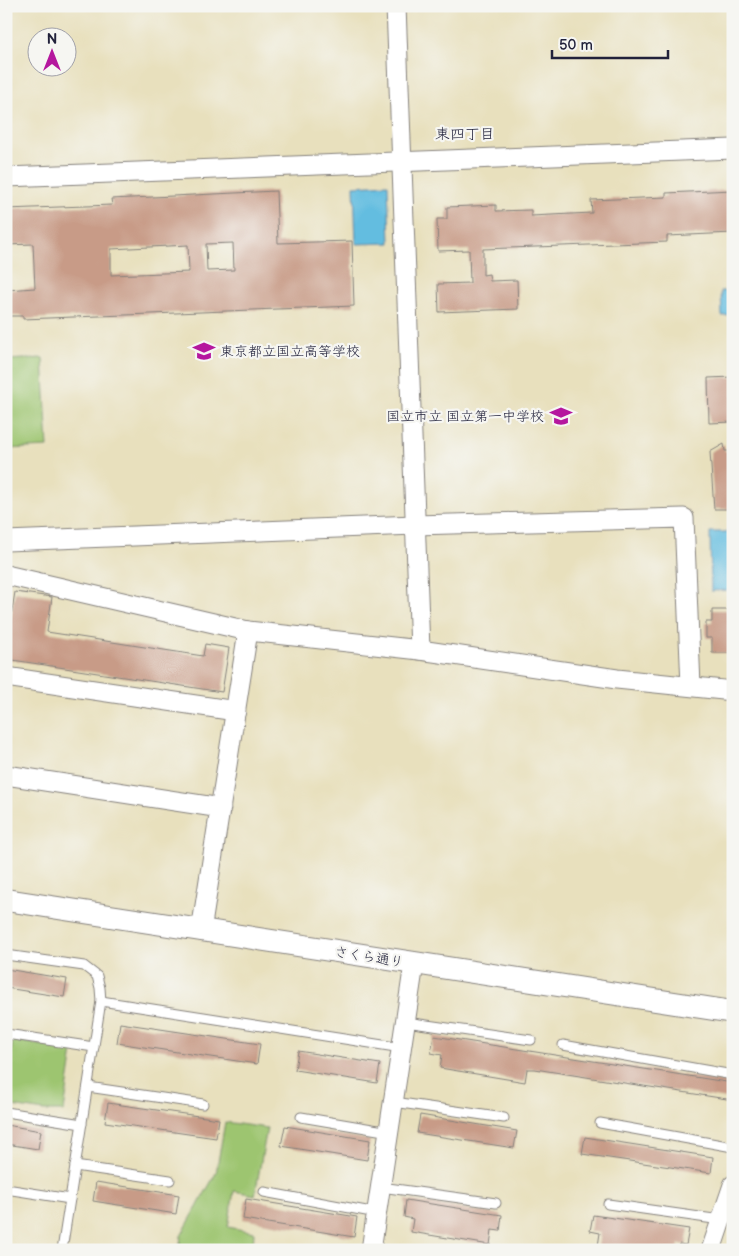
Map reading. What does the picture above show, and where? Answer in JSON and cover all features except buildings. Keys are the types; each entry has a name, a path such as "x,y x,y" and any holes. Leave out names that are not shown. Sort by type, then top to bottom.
{"street":[{"path":"396,6 420,650"},
{"path":"6,177 733,149"},
{"path":"6,541 415,525 684,518 692,686"},
{"path":"6,576 248,631 420,650 617,679 733,691"},
{"path":"201,931 248,631"},
{"path":"6,677 236,711"},
{"path":"6,775 220,808"},
{"name":"さくら通り","path":"6,900 733,1012"},
{"path":"371,1250 414,964"},
{"path":"710,1250 726,1214 733,1185"}],"lane":[{"path":"6,955 84,966 97,976 100,988 101,1001 62,1250"},
{"path":"101,1001 402,1048"},
{"path":"406,1022 531,1040"},
{"path":"6,1034 94,1047"},
{"path":"563,1045 733,1075"},
{"path":"88,1087 203,1104"},
{"path":"394,1102 504,1118"},
{"path":"6,1112 82,1124"},
{"path":"301,1117 390,1132"},
{"path":"600,1124 733,1147"},
{"path":"75,1166 170,1180"},
{"path":"381,1187 496,1203"},
{"path":"6,1189 70,1199"},
{"path":"264,1192 377,1213"},
{"path":"608,1204 726,1214"}],"green space":[{"path":"43,358 48,447 6,449 6,360"},
{"path":"13,1040 73,1051 64,1111 44,1111 6,1105 6,1088"},
{"path":"225,1122 267,1128 255,1195 234,1191 228,1227 254,1232 253,1250 179,1250 181,1236 216,1173"}],"water":[{"path":"388,184 390,243 356,244 354,186"},
{"path":"721,291 733,291 733,315 722,316"},
{"path":"710,532 733,532 733,590 711,591"}],"place":[{"name":"東京都立国立高等学校","path":"204,351"},
{"name":"国立市立 国立第一中学校","path":"561,416"}],"district":[{"name":"東四丁目","path":"465,134"}]}
